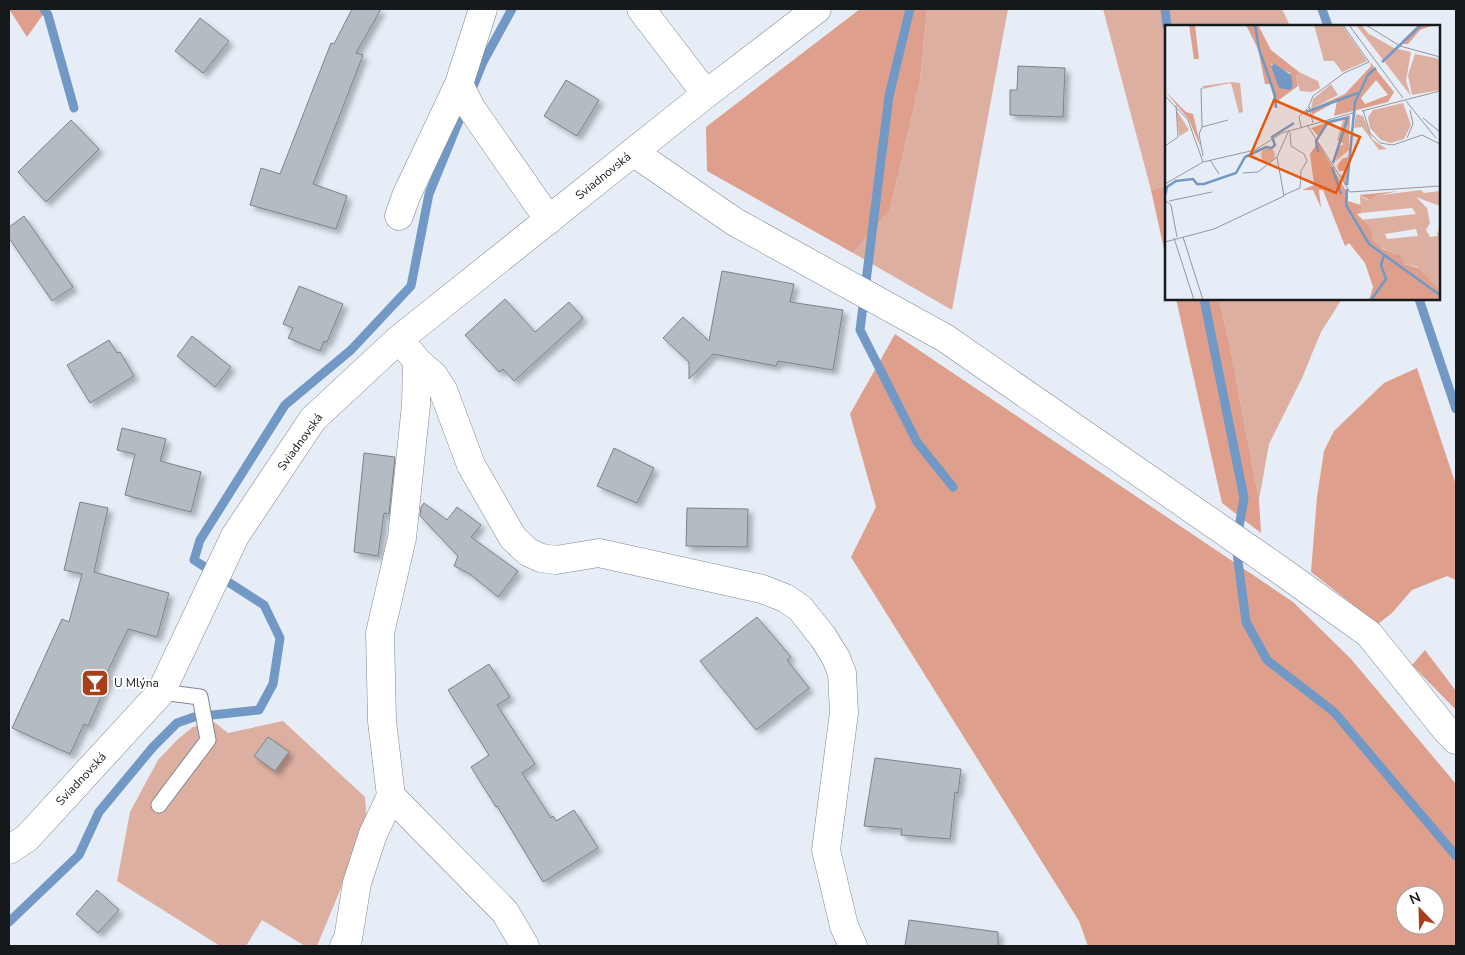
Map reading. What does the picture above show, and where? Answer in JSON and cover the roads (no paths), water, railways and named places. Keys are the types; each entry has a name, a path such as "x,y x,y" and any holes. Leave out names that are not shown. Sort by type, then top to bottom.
{"street":[{"path":"399,216 406,196 464,95 483,9"},
{"path":"640,9 706,94"},
{"name":"Sviadnovská","path":"9,850 26,838 161,692 235,536 313,420 398,340 706,94 817,9"},
{"path":"464,95 549,220"},
{"path":"633,152 735,222 945,338 1280,570 1369,634 1456,740"},
{"path":"398,340 434,376 443,390 471,465 513,538 528,552 541,558 556,560 598,553 762,589 785,598 800,608 823,637 836,658 842,673 844,713 826,850 844,926 853,946"},
{"path":"344,946 348,939 357,883 373,834 391,796 382,721 380,633 402,538 416,405 418,361"},
{"path":"391,796 505,912 524,946"}],"lane":[{"path":"159,805 208,740 200,697 161,692"}],"waterway":[{"path":"44,9 48,15 74,108"},
{"path":"470,94 483,62 512,9"},
{"path":"910,9 889,96 860,330 917,442 953,487"},
{"path":"1165,9 1167,25"},
{"path":"1322,9 1328,25"},
{"path":"9,922 79,855 99,812 153,747 177,723 194,717 259,710 273,684 280,638 264,605 194,560 200,540 285,405 351,350 411,286 429,194 465,106"},
{"path":"1204,300 1244,498 1236,545 1246,622 1267,660 1334,712 1456,856"},
{"path":"1419,300 1456,409"}],"place":[{"name":"U Mlýna","path":"95,683"}]}
